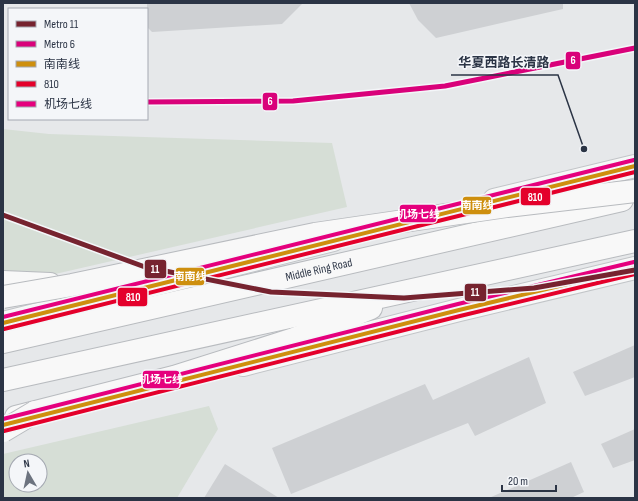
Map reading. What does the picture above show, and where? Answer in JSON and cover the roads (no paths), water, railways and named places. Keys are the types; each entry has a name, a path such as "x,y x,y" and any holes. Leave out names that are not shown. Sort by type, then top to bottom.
{"main road":[{"path":"3,323 635,166"},
{"path":"3,297 72,285 315,234 507,206 635,191"},
{"name":"Middle Ring Road","path":"3,342 635,197"},
{"path":"3,380 428,285 635,241"},
{"path":"3,425 451,312 635,268"},
{"path":"3,282 72,285"},
{"path":"3,420 174,377 294,339 428,285"},
{"path":"3,431 35,412"}],"metro line":[{"name":"6","path":"148,102 293,101 445,86 635,48"},
{"name":"11","path":"3,215 145,267 271,292 404,298 534,288 635,270"}],"place":[{"name":"华夏西路长清路","path":"584,149"}]}
